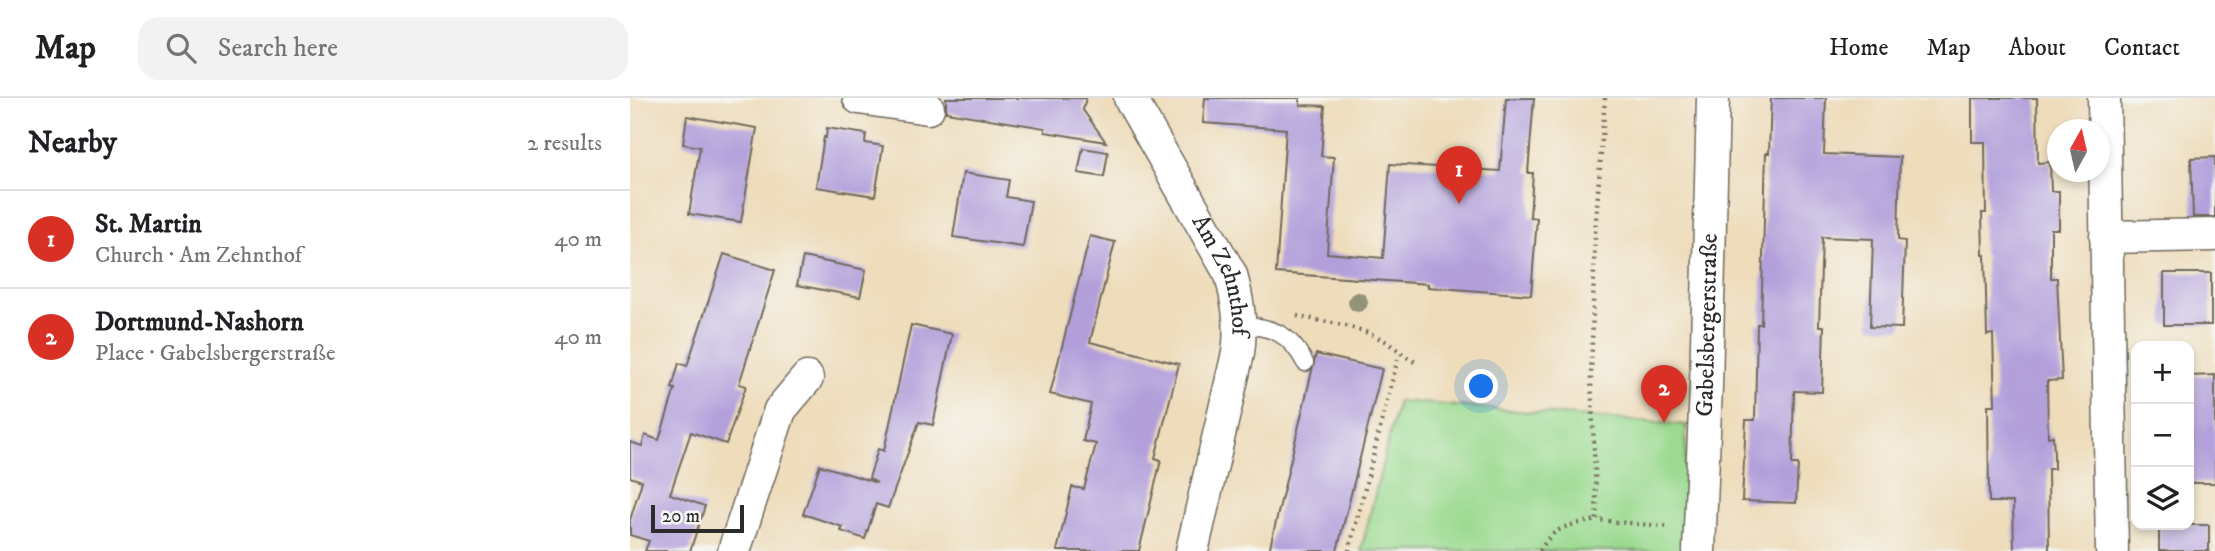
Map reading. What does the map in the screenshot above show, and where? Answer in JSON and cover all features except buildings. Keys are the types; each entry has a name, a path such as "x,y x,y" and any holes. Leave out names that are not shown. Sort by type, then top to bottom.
{"street":[{"path":"859,98 928,108"},
{"name":"Am Zehnthof","path":"1130,98 1231,275 1239,306 1241,324 1236,364 1192,551"},
{"name":"Gabelsbergerstraße","path":"1699,540 1706,386 1713,98"},
{"path":"2104,98 2112,551"},
{"path":"2106,237 2215,235"},
{"path":"734,551 780,410 807,378"}],"lane":[{"path":"1241,324 1275,330 1298,350 1305,363"}],"path":[{"path":"1597,520 1591,378 1595,233 1605,98"},
{"path":"1296,316 1349,327 1384,341 1399,354 1415,362"},
{"path":"1349,551 1399,354"},
{"path":"1540,551 1559,528 1597,520 1699,540"}],"green space":[{"path":"1398,401 1686,425 1684,551 1361,551"}],"place":[{"name":"St. Martin","path":"1459,204"},
{"name":"Dortmund-Nashorn","path":"1664,423"}]}
